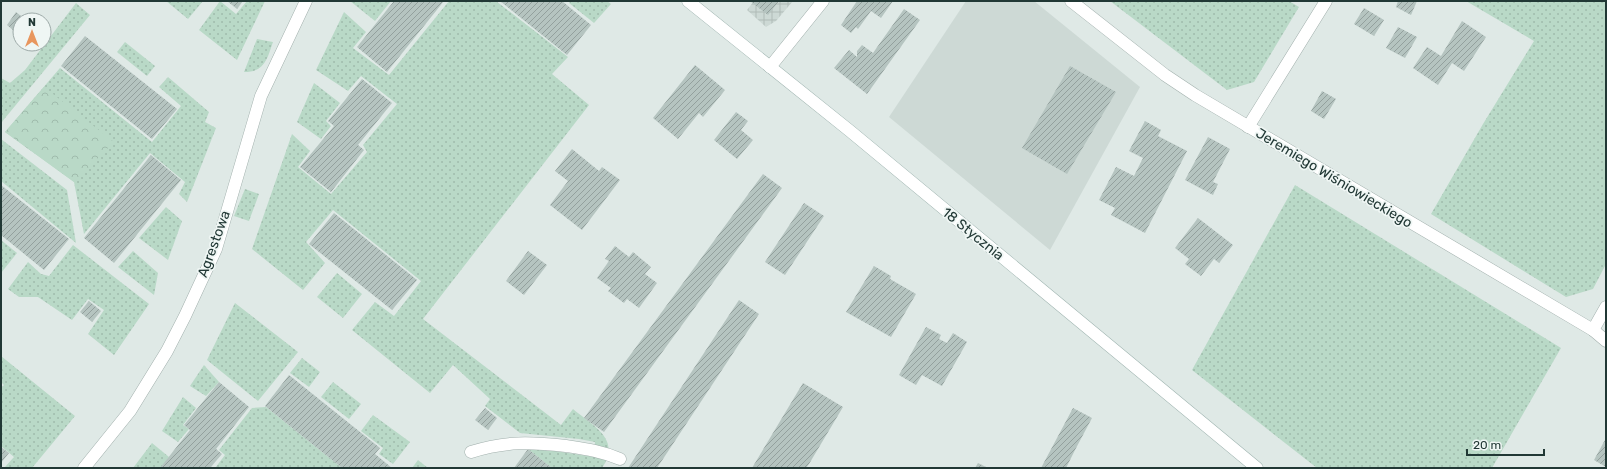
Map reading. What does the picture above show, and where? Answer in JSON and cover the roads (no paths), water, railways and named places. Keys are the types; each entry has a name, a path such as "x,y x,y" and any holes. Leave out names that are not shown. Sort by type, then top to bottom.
{"street":[{"name":"Agrestowa","path":"84,468 130,411 167,351 185,316 216,249 261,96 306,1"},
{"name":"18 Stycznia","path":"688,1 1257,468"},
{"path":"770,67 823,1"},
{"name":"Jeremiego Wiśniowieckiego","path":"1071,1 1165,75 1248,127 1593,330 1606,341"},
{"path":"1248,127 1326,1"},
{"path":"1593,330 1606,307"},
{"path":"471,452 493,446 531,442 601,451 620,459"}]}
